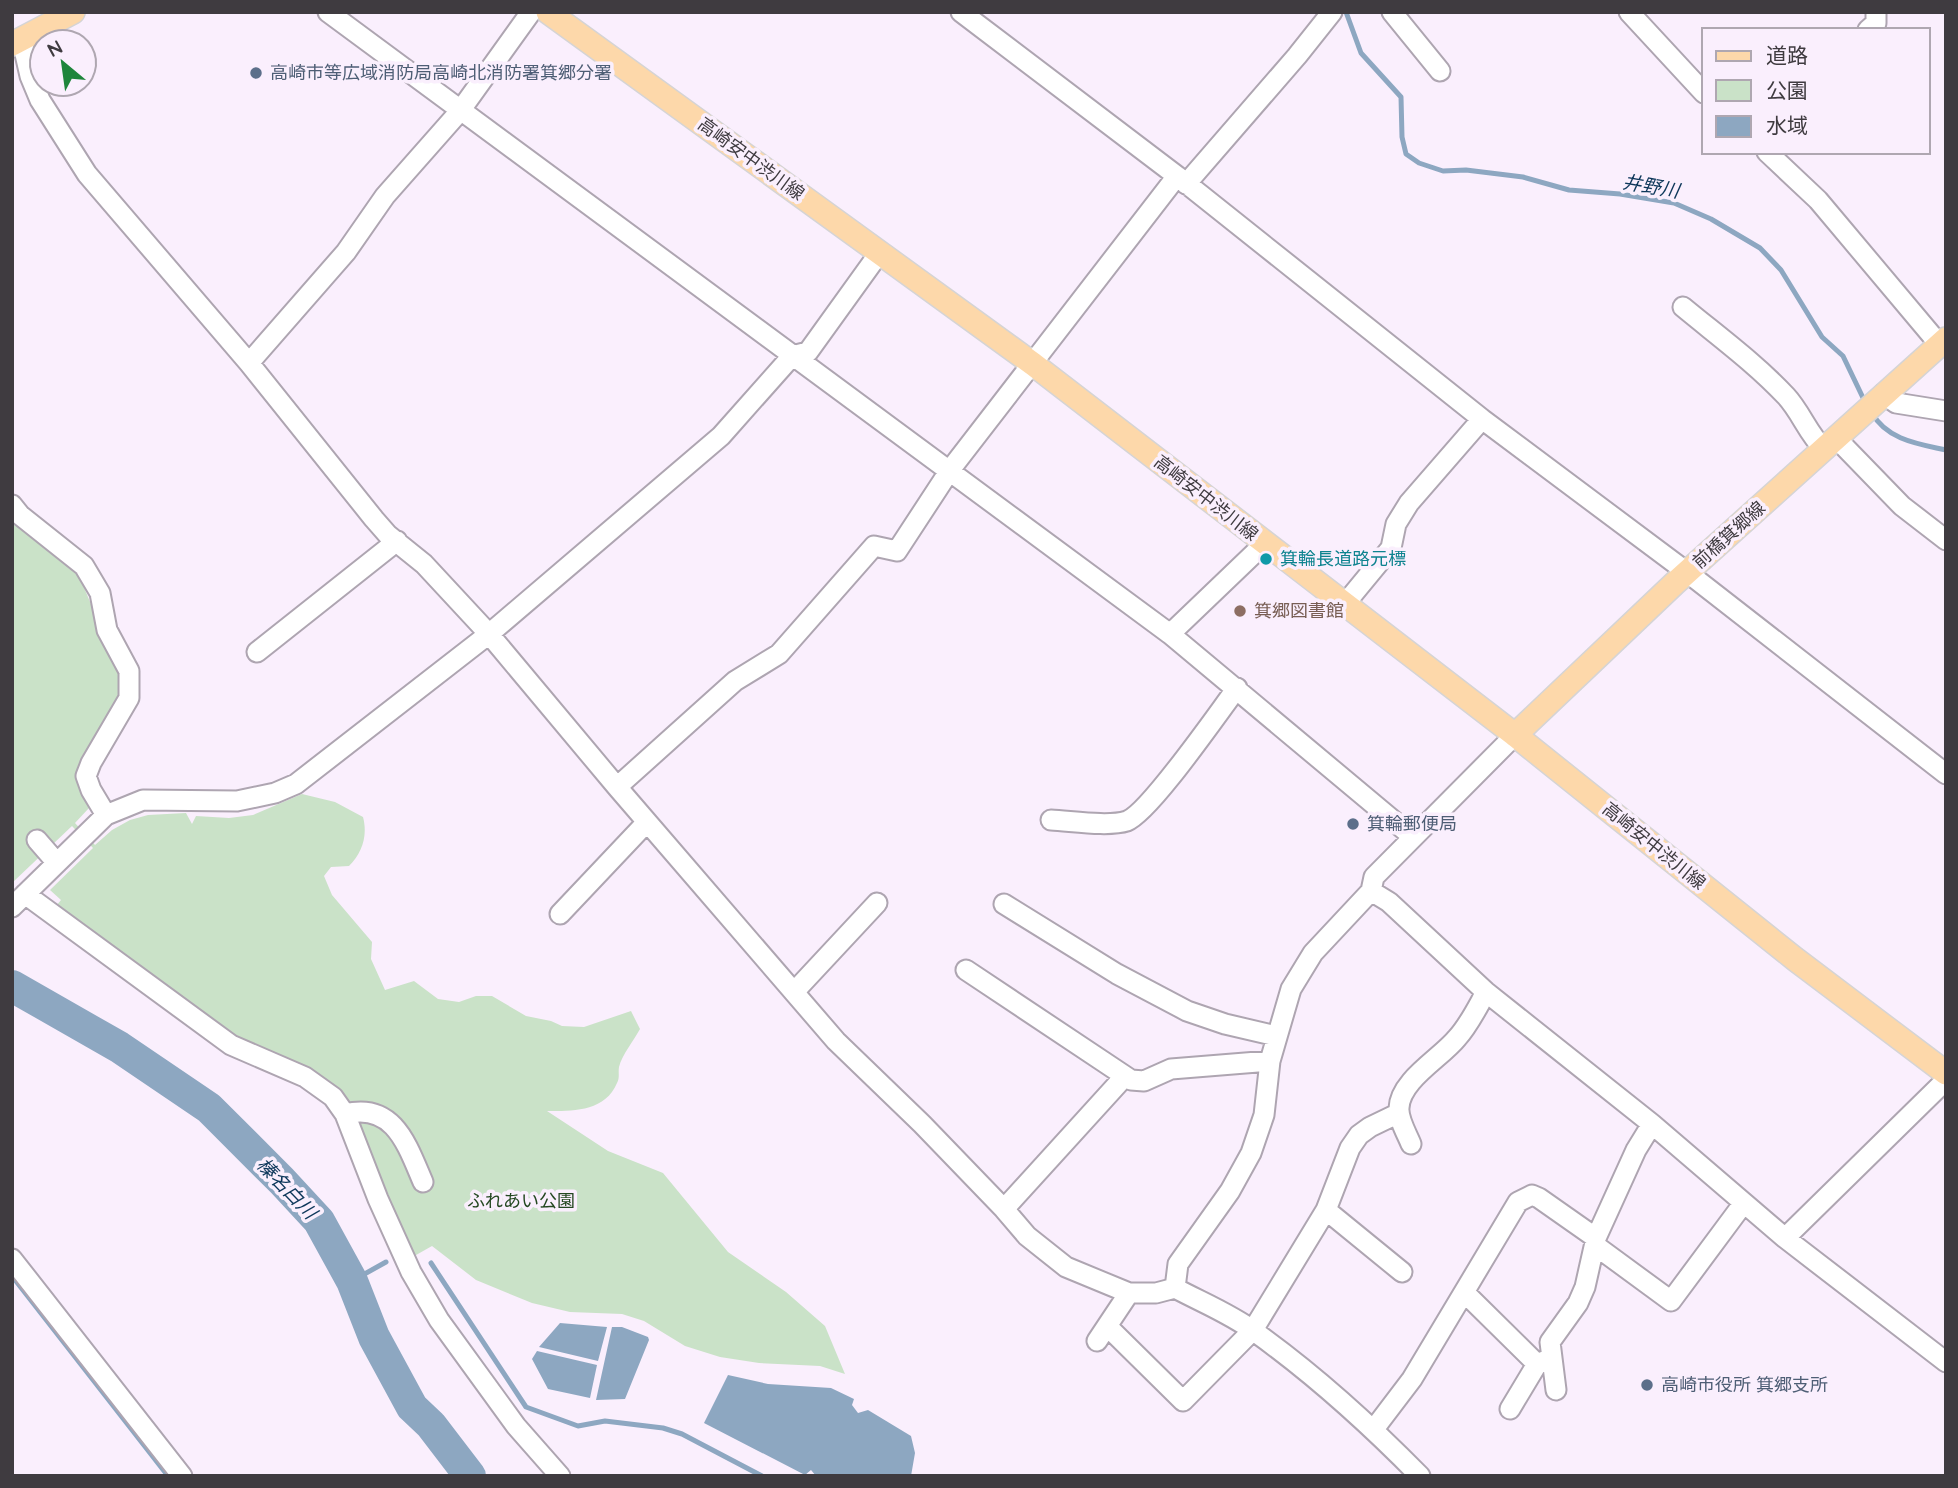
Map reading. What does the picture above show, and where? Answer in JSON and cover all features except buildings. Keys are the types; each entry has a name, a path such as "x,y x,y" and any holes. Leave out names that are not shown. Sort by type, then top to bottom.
{"main road":[{"path":"17,43 73,12"},
{"name":"高崎安中渋川線","path":"548,12 572,19 880,252 1034,364 1515,735 1795,960 1946,1073"},
{"name":"前橋箕郷線","path":"1515,735 1688,572 1943,342"}],"street":[{"path":"328,12 1170,634 1413,837"},
{"path":"249,363 346,252 385,196 460,111 531,12"},
{"path":"961,12 1182,180 1482,419 1688,572 1946,774"},
{"path":"1392,12 1440,71"},
{"path":"1629,12 1702,91"},
{"path":"1870,28 1876,23 1876,12"},
{"path":"617,787 735,681 779,654 874,546 897,551 950,470 1182,180 1331,13"},
{"path":"17,43 40,100 87,173 249,363 374,519 424,564 489,634 835,1041 922,1124 1048,1255 1077,1273 1129,1293 1156,1293 1175,1288 1253,1330 1319,1379 1420,1476"},
{"path":"1769,154 1826,209 1943,342"},
{"path":"560,1476 516,1426 439,1320 397,1243 345,1114 333,1097 305,1077 231,1045 18,901 106,816 143,800 237,801 275,793 296,784 489,634 722,436 792,356 808,352 880,252"},
{"path":"1683,307 1789,398 1815,441 1830,444 1946,540"},
{"path":"1880,397 1946,411"},
{"path":"1344,605 1391,548 1396,524 1409,503 1482,419"},
{"path":"12,506 20,516 85,566 100,593 107,630 129,671 129,698 86,761 86,781 106,816"},
{"path":"257,652 397,541"},
{"path":"1170,634 1264,544"},
{"path":"1051,820 1117,823 1137,815 1191,750 1237,688"},
{"path":"1175,1288 1178,1264 1230,1191 1251,1153 1264,1115 1270,1061 1291,989 1313,954 1371,891 1374,877 1515,735"},
{"path":"560,914 648,822"},
{"path":"37,840 57,863"},
{"path":"1371,891 1389,902 1486,992 1652,1124 1743,1204 1946,1362"},
{"path":"794,992 877,903"},
{"path":"1004,904 1117,974 1186,1011 1276,1036"},
{"path":"966,970 1125,1076 1144,1082 1171,1069 1270,1061"},
{"path":"1411,1144 1398,1105 1407,1087 1418,1074 1456,1041 1486,992"},
{"path":"1004,1209 1125,1076"},
{"path":"1785,1238 1946,1080"},
{"path":"345,1114 360,1110 375,1113 390,1123 408,1147 424,1182"},
{"path":"1129,1293 1102,1334 1183,1401 1253,1330 1325,1210 1350,1148 1359,1135 1399,1113"},
{"path":"1510,1409 1544,1361 1550,1342 1578,1303 1596,1242 1636,1150 1652,1124"},
{"path":"1374,1429 1412,1379 1518,1202 1525,1197 1532,1195 1539,1198 1671,1301 1743,1204"},
{"path":"1325,1210 1402,1272"},
{"path":"12,1259 182,1476"},
{"path":"1465,1293 1544,1361 1556,1390"}],"green space":[{"name":"ふれあい公園","path":"12,515 78,573 125,686 81,784 89,808 75,823 95,845 112,830 130,820 148,815 186,813 192,824 196,816 229,818 253,815 302,794 335,802 363,817 363,844 357,856 349,866 331,867 324,876 332,895 372,942 371,959 385,990 414,981 438,999 459,1002 476,996 492,996 526,1016 562,1026 584,1027 631,1011 640,1029 621,1062 618,1081 612,1093 605,1100 587,1108 547,1111 608,1151 663,1173 728,1252 786,1292 825,1326 845,1374 820,1366 759,1363 720,1357 685,1346 644,1321 622,1314 570,1312 532,1303 476,1280 432,1246 409,1259 355,1124 56,906 61,900 50,890 93,848 72,826 12,883"}],"water":[{"path":"560,1323 607,1327 598,1361 539,1347"},
{"path":"612,1327 622,1327 648,1337 649,1340 625,1399 596,1400"},
{"path":"537,1351 597,1365 590,1398 548,1389 532,1359"},
{"path":"728,1375 768,1384 831,1388 854,1399 852,1405 858,1413 868,1410 911,1436 915,1453 911,1476 816,1476 811,1470 805,1475 704,1423"}],"waterway":[{"name":"井野川","path":"1346,12 1361,53 1401,97 1402,137 1406,154 1419,163 1443,171 1466,170 1523,177 1569,190 1620,194 1674,203 1711,219 1760,248 1781,270 1822,337 1843,356 1865,402"},
{"name":"井野川","path":"1872,413 1878,422 1895,435 1946,450"},
{"name":"榛名白川","path":"12,986 119,1047 209,1108 282,1181 319,1221 352,1281 374,1337 412,1407 431,1425 470,1476"},
{"path":"352,1281 386,1262"},
{"path":"431,1263 526,1407 578,1426 605,1421 663,1428 682,1434 762,1476"},
{"path":"12,1276 168,1476"}],"place":[{"name":"高崎市等広域消防局高崎北消防署箕郷分署","path":"256,73"},
{"name":"箕輪長道路元標","path":"1266,559"},
{"name":"箕郷図書館","path":"1240,611"},
{"name":"箕輪郵便局","path":"1353,824"},
{"name":"高崎市役所 箕郷支所","path":"1647,1385"}]}
